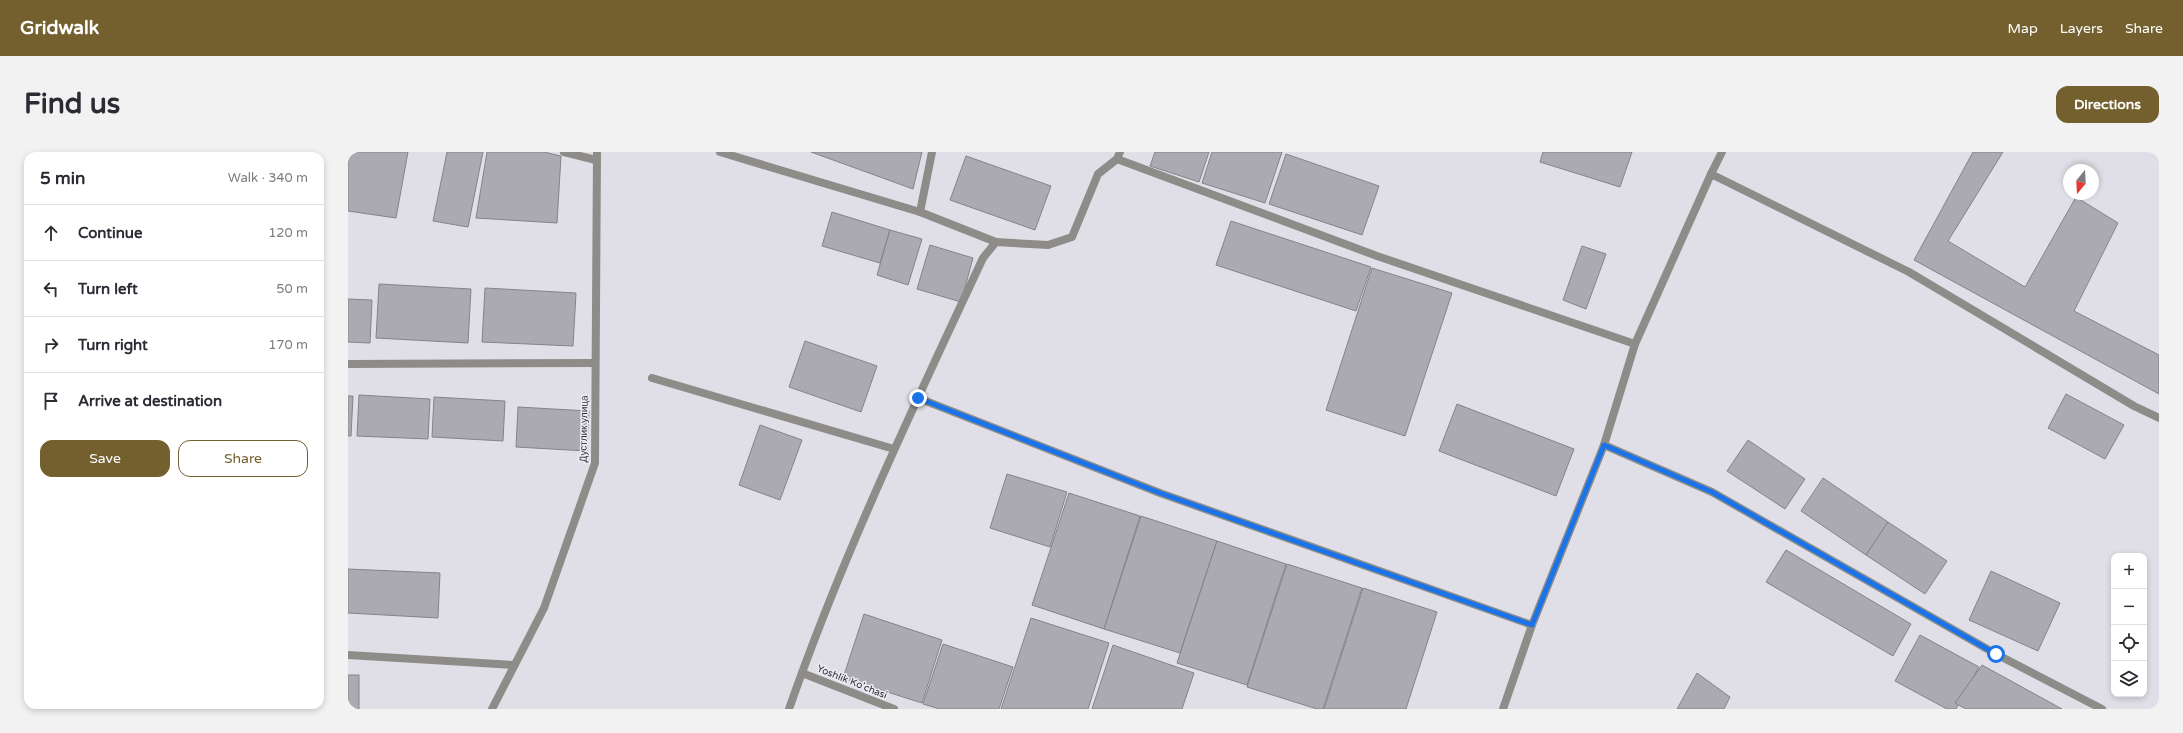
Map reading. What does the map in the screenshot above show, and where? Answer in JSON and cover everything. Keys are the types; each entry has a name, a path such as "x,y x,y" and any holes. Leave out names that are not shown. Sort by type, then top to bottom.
{"street":[{"path":"564,152 596,156"},
{"path":"720,152 920,212 996,242 1048,245 1072,237 1098,174 1119,156 1377,256 1635,344"},
{"path":"920,212 932,152"},
{"path":"1503,709 1532,625 1604,445 1635,344 1722,152"},
{"name":"Дустлик улица","path":"492,709 544,608 595,463 596,156"},
{"path":"1711,174 1908,272 2134,406 2159,418"},
{"path":"789,709 802,673 894,449 983,258 996,242"},
{"path":"348,364 595,363"},
{"path":"652,378 894,449"},
{"path":"918,398 1160,493 1532,625"},
{"path":"1604,445 1712,492 1996,654 2102,709"},
{"path":"348,655 514,665"},
{"name":"Yoshlik Ko'chasi","path":"802,673 894,709"}],"building":[{"path":"348,152 408,152 396,218 348,211"},
{"path":"447,152 483,152 468,227 433,221"},
{"path":"487,152 544,152 561,156 557,223 476,218"},
{"path":"811,152 922,152 913,189"},
{"path":"1155,152 1209,152 1199,182 1150,166"},
{"path":"1212,152 1282,152 1265,203 1202,183"},
{"path":"1543,152 1632,152 1620,187 1540,162"},
{"path":"1973,152 2003,152 1948,241 2025,287 2074,200 2081,200 2118,223 2074,311 2159,355 2159,394 1914,260"},
{"path":"1286,154 1379,186 1362,235 1269,204"},
{"path":"966,156 1051,186 1035,230 950,200"},
{"path":"832,212 890,230 880,263 822,246"},
{"path":"1231,221 1371,267 1356,311 1216,265"},
{"path":"890,230 922,239 908,285 877,275"},
{"path":"930,245 973,258 961,302 917,289"},
{"path":"1582,246 1606,254 1586,309 1563,300"},
{"path":"1372,268 1452,293 1405,436 1326,410"},
{"path":"379,284 471,289 468,343 376,338"},
{"path":"485,288 576,293 573,346 482,342"},
{"path":"348,299 372,300 370,343 348,342"},
{"path":"805,341 877,366 861,412 789,387"},
{"path":"2066,394 2124,425 2105,459 2048,428"},
{"path":"359,395 430,399 428,439 357,436"},
{"path":"348,396 353,396 351,436 348,436"},
{"path":"434,397 505,401 503,441 432,437"},
{"path":"1457,404 1574,449 1556,496 1439,451"},
{"path":"518,407 589,411 587,451 516,447"},
{"path":"760,425 802,440 780,500 739,485"},
{"path":"1748,440 1805,479 1785,509 1727,471"},
{"path":"1007,474 1067,492 1050,547 990,528"},
{"path":"1823,478 1888,522 1866,555 1801,511"},
{"path":"1069,493 1140,516 1104,629 1032,605"},
{"path":"1141,516 1217,541 1180,653 1104,629"},
{"path":"1888,522 1947,561 1925,594 1866,555"},
{"path":"1217,541 1286,564 1247,685 1177,663"},
{"path":"1786,550 1911,624 1893,656 1766,582"},
{"path":"1287,564 1362,588 1323,709 1317,709 1247,687"},
{"path":"348,569 440,573 438,618 348,613"},
{"path":"1991,571 2060,603 2038,651 1969,620"},
{"path":"1363,588 1437,612 1406,709 1324,709"},
{"path":"864,614 942,640 922,703 843,678"},
{"path":"1031,618 1109,643 1088,709 1001,709"},
{"path":"1920,635 1979,667 1956,709 1947,709 1895,681"},
{"path":"943,644 1013,667 999,709 940,709 923,704"},
{"path":"1113,645 1194,673 1182,709 1092,709"},
{"path":"1982,665 2062,709 1966,709 1955,703"},
{"path":"1697,673 1730,697 1724,709 1677,709"},
{"path":"348,675 359,675 359,709 348,709"}],"route":[{"path":"918,398 1160,493 1532,625 1604,445 1712,492 1996,654"}]}
